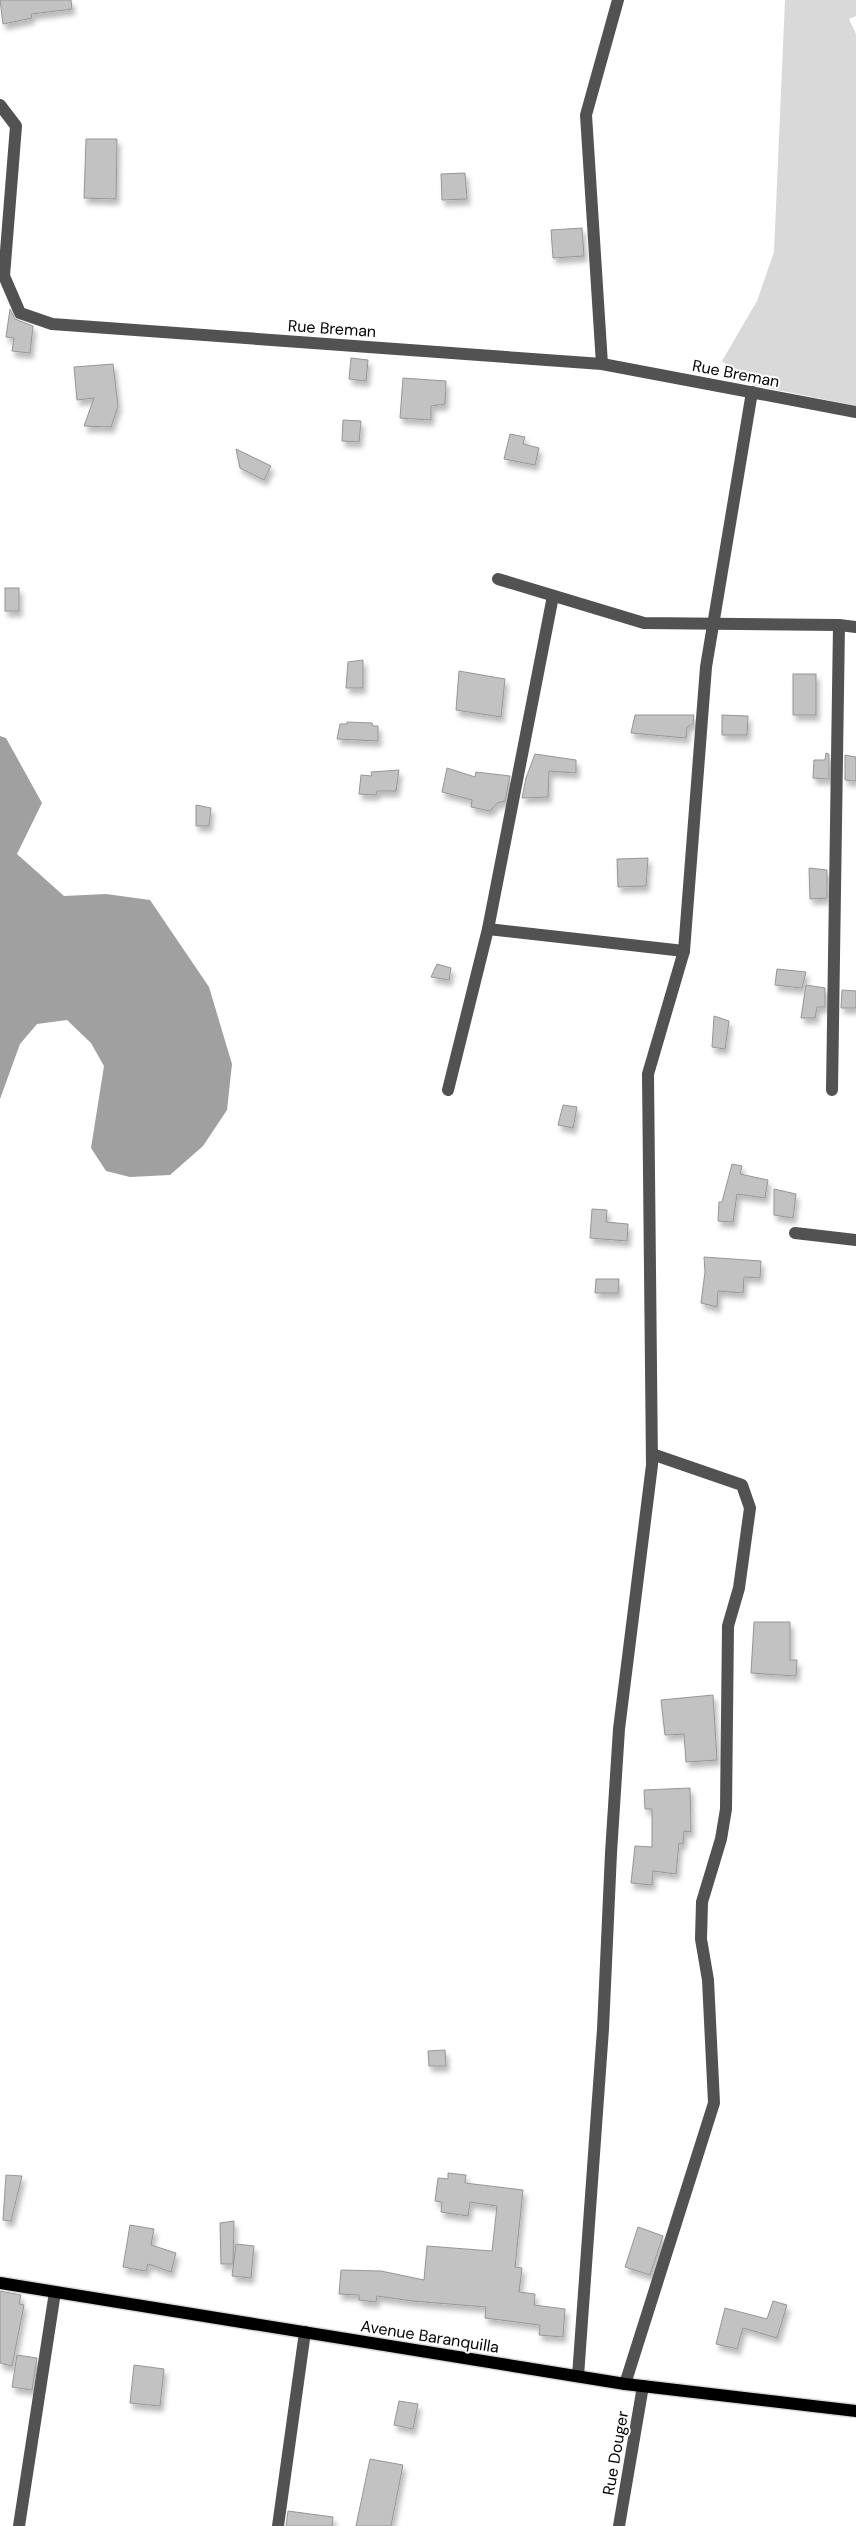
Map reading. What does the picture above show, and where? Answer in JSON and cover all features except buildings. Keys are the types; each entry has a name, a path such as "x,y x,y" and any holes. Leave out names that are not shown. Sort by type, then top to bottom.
{"main road":[{"name":"Avenue Baranquilla","path":"0,2283 625,2384 856,2410"}],"street":[{"path":"602,364 586,115 618,0"},
{"name":"Rue Breman","path":"0,105 16,126 4,276 20,313 52,324 602,364 856,412"},
{"path":"578,2376 603,2029 619,1729 652,1454 648,1074 684,952 706,667 752,392"},
{"path":"498,579 644,623 839,625 856,627"},
{"path":"448,1090 488,929 553,596"},
{"path":"832,1090 839,625"},
{"path":"488,929 684,952"},
{"path":"795,1233 856,1240"},
{"path":"625,2384 714,2103 708,1980 701,1938 702,1902 721,1839 726,1809 728,1626 738,1588 750,1508 742,1485 652,1454"},
{"path":"19,2526 55,2292"},
{"path":"278,2526 305,2332"},
{"name":"Rue Douger","path":"619,2526 643,2386"}],"shaded area":[{"path":"785,0 856,0 856,16 849,19 856,34 856,406 753,385 722,361 757,301 774,252"},
{"path":"0,736 6,738 42,803 17,854 64,896 106,894 150,900 209,987 232,1064 227,1110 203,1146 170,1175 130,1177 106,1171 91,1148 104,1066 91,1043 67,1020 37,1024 20,1044 0,1099"}]}
